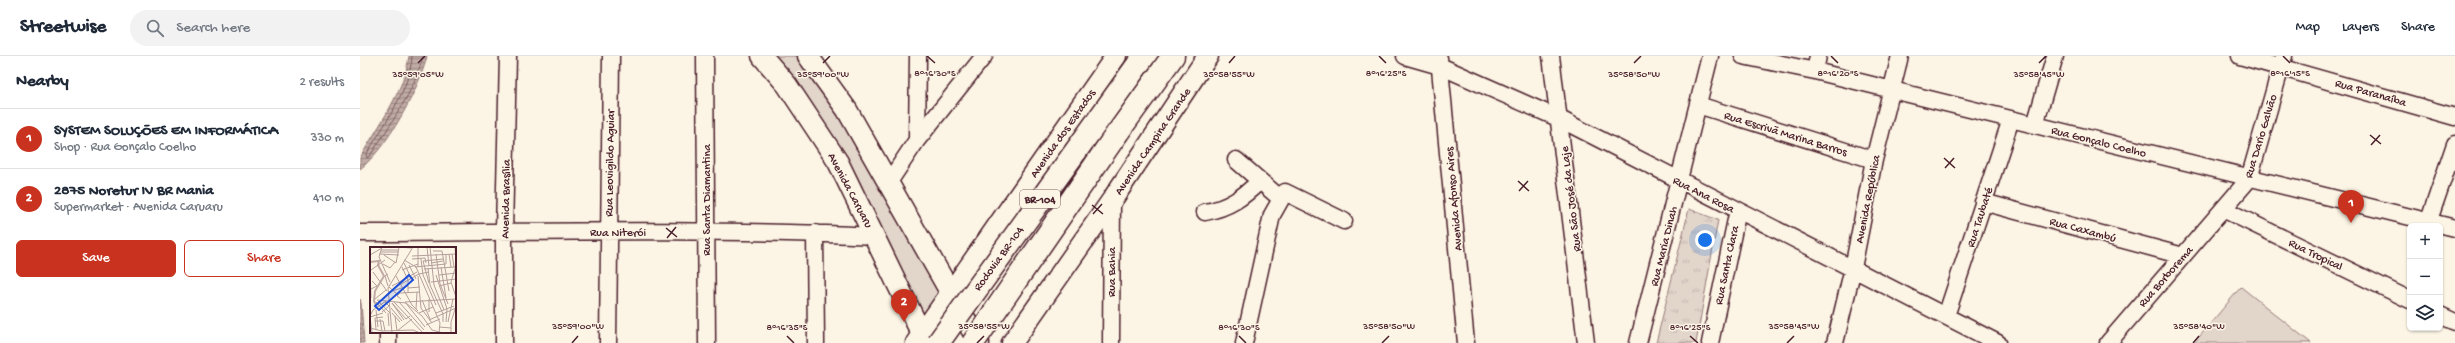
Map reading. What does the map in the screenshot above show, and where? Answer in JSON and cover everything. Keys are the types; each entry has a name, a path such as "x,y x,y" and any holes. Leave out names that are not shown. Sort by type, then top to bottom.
{"highway":[{"name":"Rodovia BR-104","path":"925,341 1144,56"},
{"name":"BR-104","path":"973,343 1118,132 1173,56"}],"main road":[{"name":"Avenida Caruaru","path":"762,56 787,85 811,119 838,162 925,341"},
{"name":"Avenida dos Estados","path":"925,341 945,301 1116,56"},
{"name":"Avenida Campina Grande","path":"1012,343 1112,200 1208,56"},
{"path":"812,58 848,110 889,182 945,301 979,343"}],"street":[{"name":"Avenida Brasília","path":"504,343 504,231 508,56"},
{"name":"Rua Leovigildo Aguiar","path":"608,343 611,56"},
{"name":"Rua Santa Diamantina","path":"705,56 707,343"},
{"path":"917,140 918,56"},
{"path":"889,182 917,140 984,56"},
{"name":"Rua Ana Rosa","path":"1405,56 1440,61 1560,119 1679,181 1854,268 1998,343"},
{"name":"Rua São José da Laje","path":"1551,56 1560,119 1586,343"},
{"name":"Rua Maria Dinah","path":"1638,343 1710,56"},
{"name":"Rua Gonçalo Coelho","path":"1743,56 1816,64 1893,91 2428,223"},
{"name":"Avenida República","path":"1835,343 1854,268 1874,160 1893,91 1900,56"},
{"path":"2035,125 2055,56"},
{"name":"Rua Paranaíba","path":"2240,56 2283,61 2455,117"},
{"name":"Avenida Afonso Aires","path":"1440,61 1466,343"},
{"name":"Rua Dario Galvão","path":"2223,209 2249,179 2283,61"},
{"name":"Rua Escrivã Marina Barros","path":"1698,105 1874,160"},
{"name":"Rua Taubaté","path":"1946,316 2011,119"},
{"path":"2428,223 2455,144"},
{"path":"1236,160 1281,200"},
{"path":"1205,212 1217,210 1237,202 1260,181"},
{"path":"1244,343 1272,215 1285,192 1344,221"},
{"name":"Rua Bahia","path":"1111,343 1112,200"},
{"name":"Rua Caxambú","path":"1984,202 2183,256"},
{"name":"Rua Borborema","path":"2108,343 2223,209"},
{"name":"Rua Tropical","path":"2223,209 2407,299"},
{"name":"Rua Santa Clara","path":"1710,343 1738,210"},
{"name":"Rua Gonçalo Coelho","path":"2443,226 2455,228"},
{"name":"Rua Niterói","path":"360,233 389,240 504,231 815,233 875,236"},
{"path":"815,233 816,343"},
{"path":"2443,316 2455,322"}],"green space":[{"path":"765,56 804,56 946,295 923,327"},
{"path":"1689,209 1718,220 1696,343 1656,343"},
{"path":"2241,287 2311,343 2194,343"}],"water":[{"path":"409,56 427,56 417,85 391,133 370,160 360,169 360,158 396,96 402,83"},
{"path":"360,299 361,303 364,343 360,343"}],"place":[{"name":"SYSTEM SOLUÇÕES EM INFORMÁTICA","path":"2351,223"},
{"name":"2875 Noretur IV BR Mania","path":"904,322"}]}
